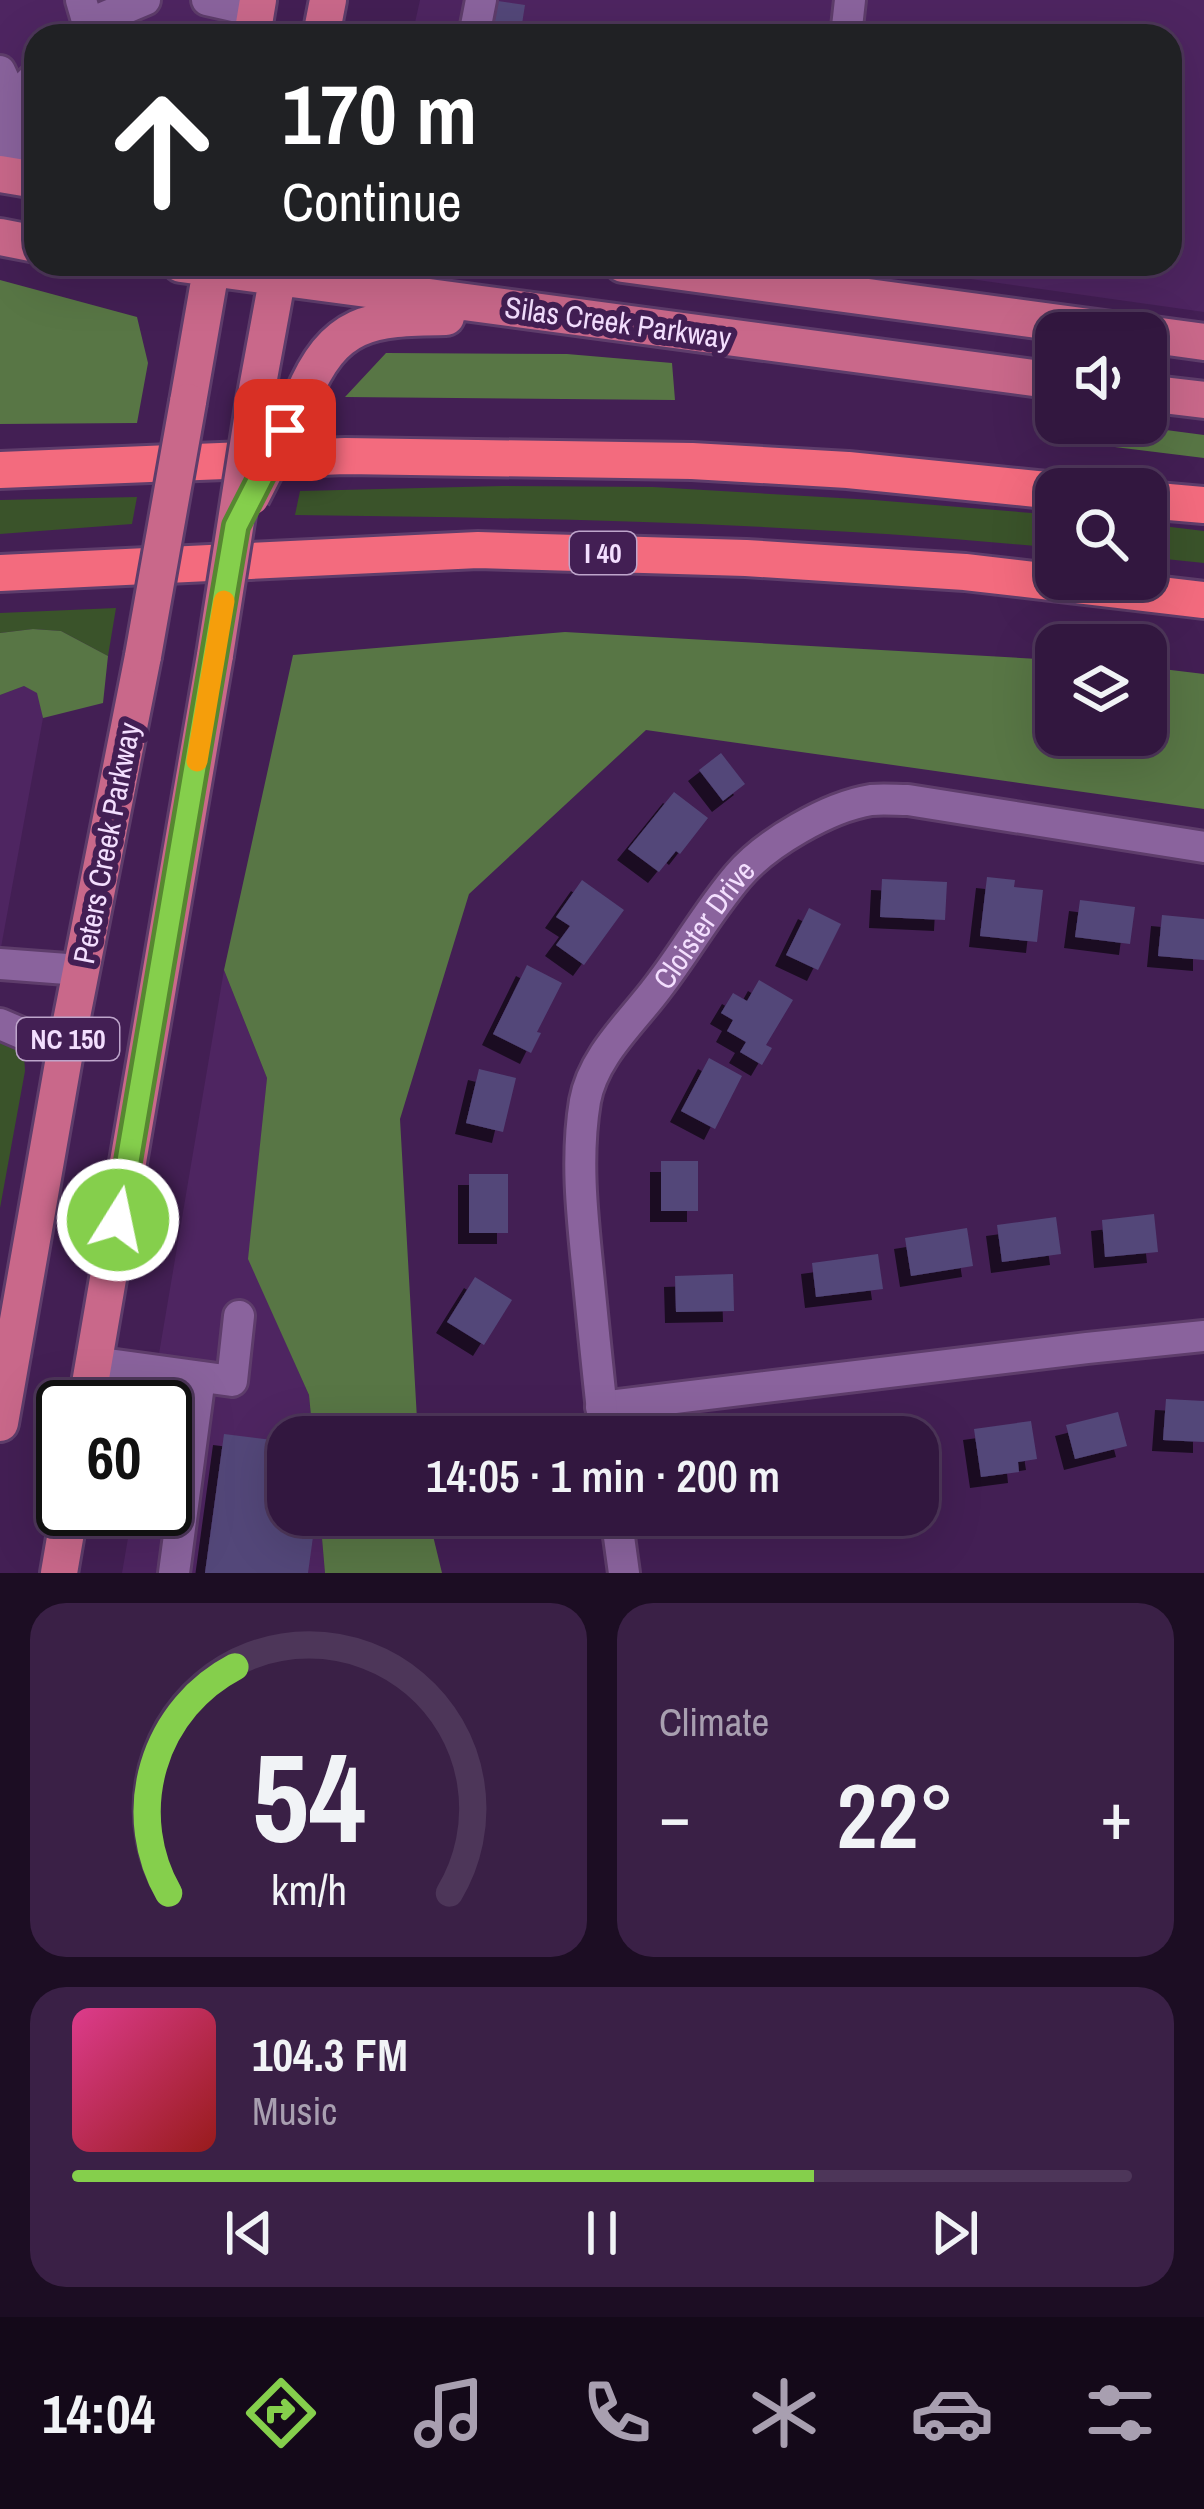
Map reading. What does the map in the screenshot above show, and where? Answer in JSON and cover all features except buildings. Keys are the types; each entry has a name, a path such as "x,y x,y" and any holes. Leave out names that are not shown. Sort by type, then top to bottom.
{"highway":[{"path":"0,470 345,456 692,461 1035,488"},
{"path":"1167,502 1204,506"},
{"name":"I 40","path":"0,573 478,550 746,558 965,572 1204,600"}],"main road":[{"name":"Peters Creek Parkway","path":"0,1423 188,402 200,276"},
{"name":"NC 150","path":"91,1380 278,276"},
{"name":"Silas Creek Parkway","path":"317,276 1035,378"},
{"name":"Silas Creek Parkway","path":"821,278 1035,316"},
{"path":"236,526 313,371 328,350 357,328 382,319 573,316"},
{"path":"1167,337 1204,342"},
{"path":"1167,396 1204,400"},
{"path":"59,1573 65,1536"}],"street":[{"path":"82,20 145,0"},
{"path":"207,0 255,16"},
{"path":"4,91 16,176"},
{"name":"Cloister Drive","path":"602,1416 581,1205 585,1097 605,1054 741,872 768,848 799,830 870,800 908,800 1204,847"},
{"path":"0,964 80,970"},
{"path":"0,1024 65,1052"},
{"path":"94,1362 232,1381 239,1316"},
{"path":"642,1416 1088,1348 1204,1336"},
{"path":"174,1573 200,1377"},
{"path":"619,1536 623,1573"}],"shaded area":[{"path":"0,0 224,0 219,24 24,24 24,136 0,131"},
{"path":"420,0 1204,0 1204,312 950,276 1182,276 1182,24 415,24"},
{"path":"24,686 38,693 43,718 0,953 0,695"},
{"path":"224,970 267,1078 249,1259 309,1395 311,1416 267,1416 267,1536 322,1536 325,1573 122,1573 128,1536 192,1536 192,1380 155,1380"}],"green space":[{"path":"0,280 137,317 148,363 137,423 0,424"},
{"path":"386,353 567,354 672,363 675,400 345,397"},
{"path":"1167,430 1204,435 1204,458 1090,444 1167,444"},
{"path":"653,487 874,500 1035,513 1035,546 771,527 295,515 300,491"},
{"path":"137,497 132,524 0,534 0,500"},
{"path":"1167,527 1204,531 1204,563 1167,559"},
{"path":"116,608 108,656 61,631 0,633 0,613"},
{"path":"61,631 108,656 103,703 43,718 37,693 24,686 0,695 0,633"},
{"path":"565,632 1035,659 1035,756 1167,756 1167,670 1204,674 1204,809 646,730 469,894 400,1119 417,1416 311,1416 309,1395 248,1259 267,1078 224,970 293,655"},
{"path":"0,1037 20,1049 25,1071 0,1208"},
{"path":"322,1536 433,1536 442,1573 325,1573"}],"slow traffic":[{"path":"197,761 224,601"}],"route":[{"path":"118,1220 236,526 285,430"}]}
